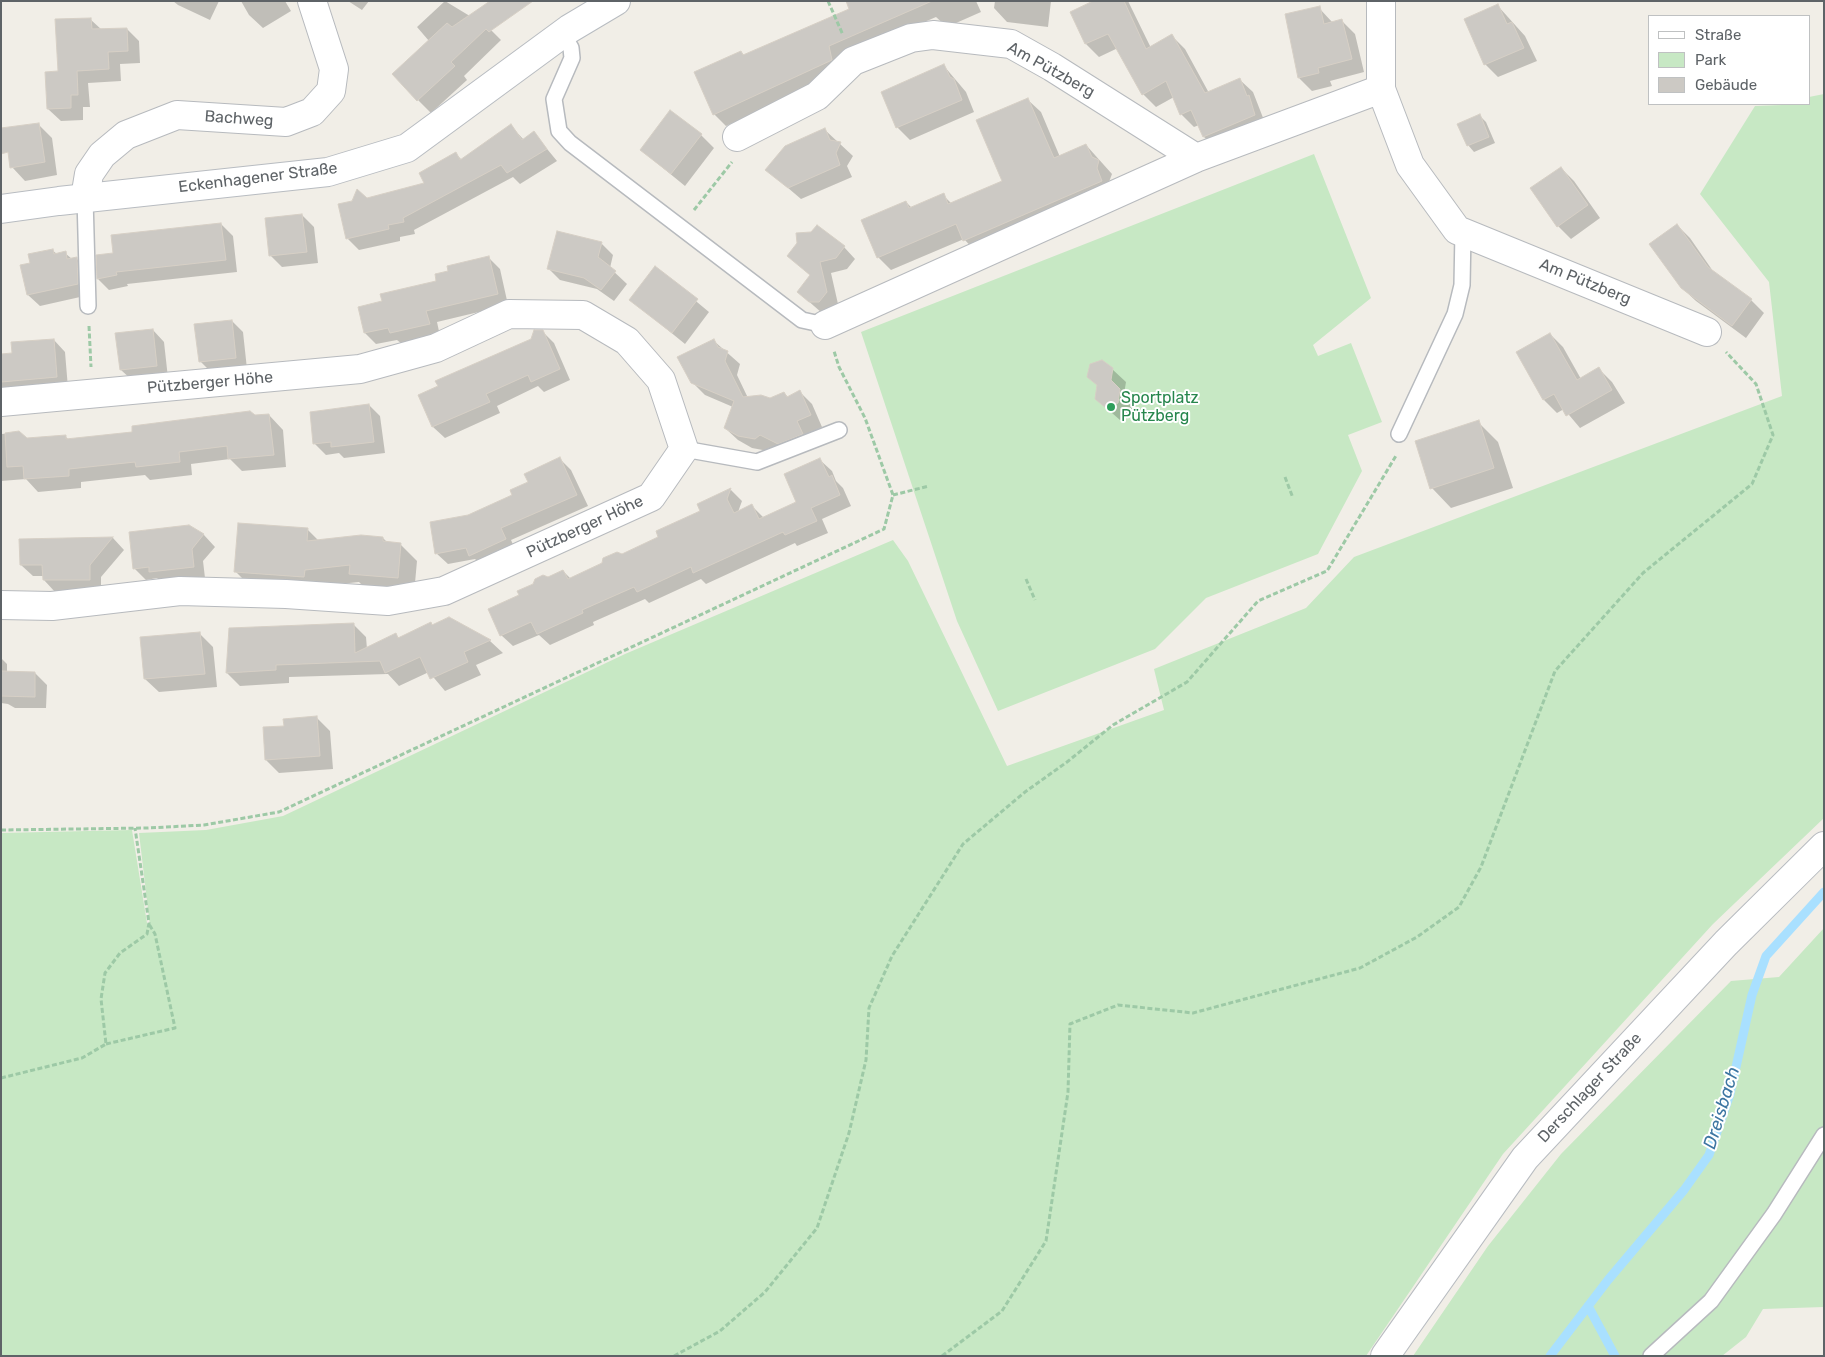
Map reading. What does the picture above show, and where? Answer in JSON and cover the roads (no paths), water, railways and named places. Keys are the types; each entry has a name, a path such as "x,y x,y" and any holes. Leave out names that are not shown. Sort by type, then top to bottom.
{"street":[{"name":"Bachweg","path":"85,198 89,174 102,155 126,135 177,115 286,122 312,112 331,91 334,69 312,1"},
{"name":"Eckenhagener Straße","path":"1,209 328,172 406,148 563,34 616,1"},
{"name":"Am Pützberg","path":"1381,1 1381,89 1410,165 1457,230 1706,332"},
{"name":"Am Pützberg","path":"737,137 817,96 853,61 911,38 933,35 1011,44 1052,67 1196,158"},
{"path":"825,325 1196,158 1381,89"},
{"name":"Pützberger Höhe","path":"1,402 360,369 436,348 509,314 583,315 627,341 661,380 684,449 651,497 444,591 388,602 286,594 180,590 52,606 1,605"},
{"name":"Derschlager Straße","path":"1385,1356 1525,1158 1726,943 1824,846"}],"lane":[{"path":"563,34 571,48 572,58 554,99 558,131 570,143 680,229 802,320 825,325"},
{"path":"85,198 88,306"},
{"path":"1399,434 1455,314 1462,285 1463,232"},
{"path":"684,449 757,462 839,430"},
{"path":"1651,1356 1711,1301 1774,1214 1824,1135"}],"waterway":[{"name":"Dreisbach","path":"1550,1356 1608,1280 1684,1190 1709,1155 1730,1094 1752,995 1766,956 1824,892"},
{"path":"1588,1306 1615,1356"}],"place":[{"name":"Sportplatz Pützberg","path":"1111,407"}]}
